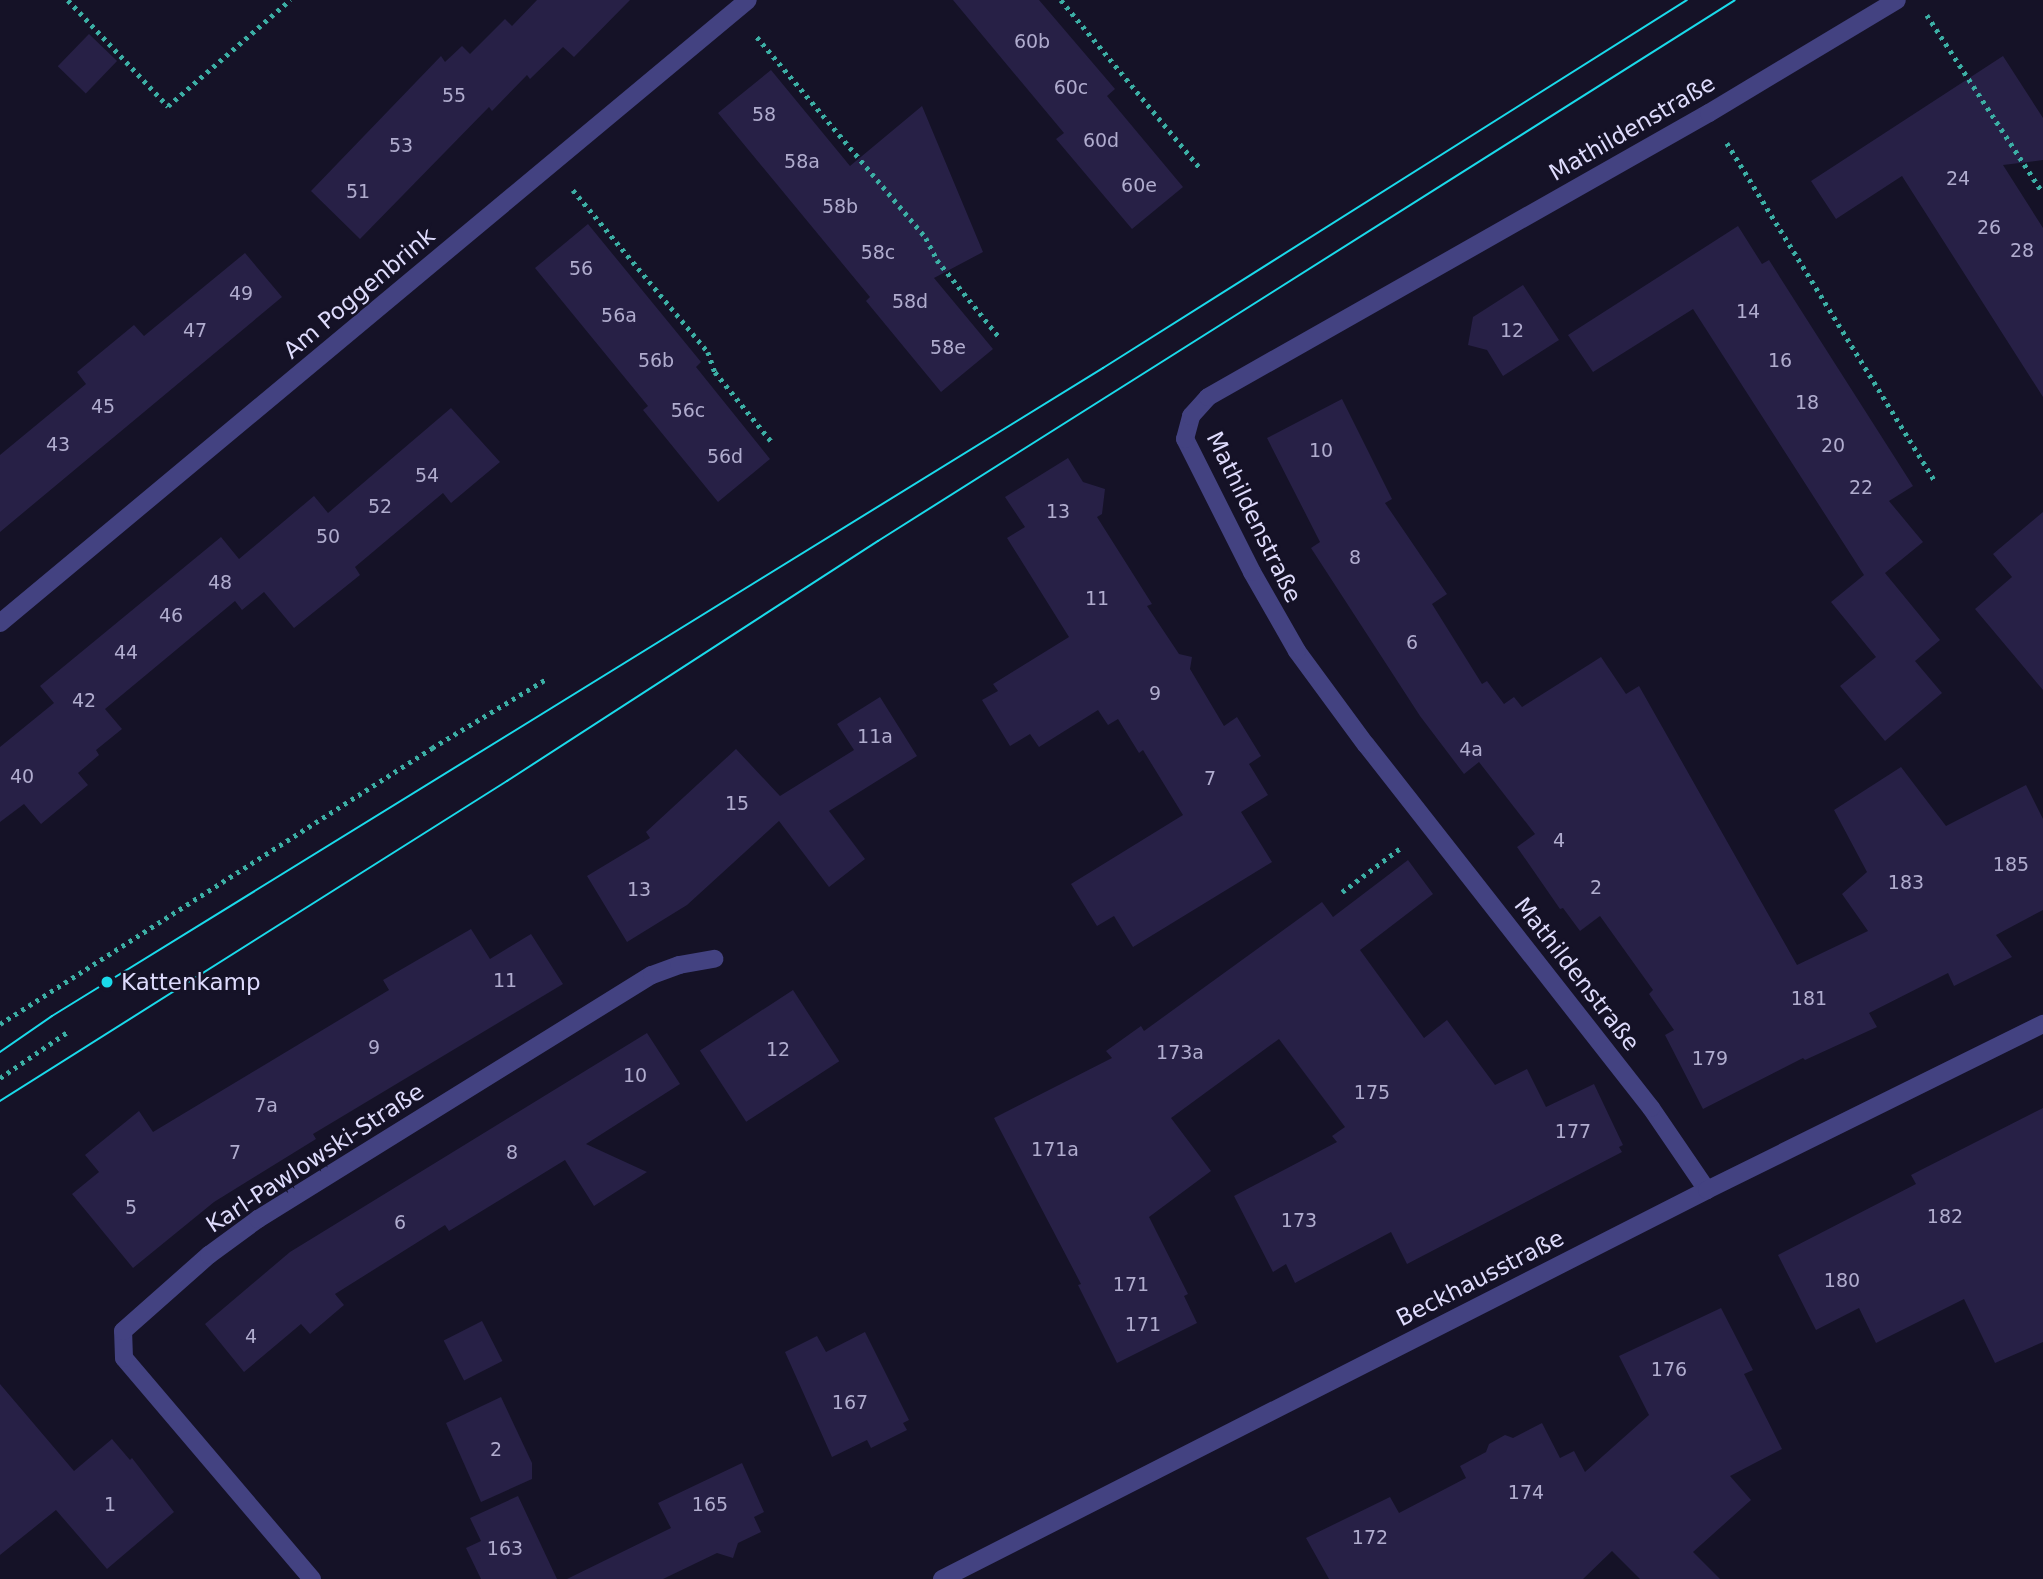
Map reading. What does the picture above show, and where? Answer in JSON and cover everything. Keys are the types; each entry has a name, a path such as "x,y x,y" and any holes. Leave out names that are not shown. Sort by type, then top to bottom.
{"street":[{"name":"Mathildenstraße","path":"1707,1190 1651,1108 1429,826 1282,629 1185,439 1191,416 1208,397 1709,113 1897,0"},
{"name":"Am Poggenbrink","path":"0,623 742,6"},
{"name":"Karl-Pawlowski-Straße","path":"312,1579 124,1358 123,1331 209,1255 258,1219 652,975 679,965 715,959"},
{"name":"Beckhausstraße","path":"942,1579 1707,1190 2043,1024"}],"path":[{"path":"68,0 168,106 290,0"},
{"path":"1062,0 1201,169"},
{"path":"742,6 926,238 937,260 1000,338"},
{"path":"1924,11 2043,194"},
{"path":"1709,113 1936,483"},
{"path":"552,164 708,352 715,372 771,441"},
{"path":"0,1024 420,756 548,678"},
{"path":"1342,892 1429,826"},
{"path":"0,1078 69,1031"}],"building":[{"path":"537,0 630,0 574,57 563,47 530,79 527,75 492,111 489,107 360,239 311,191 441,56 445,62 462,46 470,54 505,19 512,26"},
{"path":"953,0 1039,0 1115,89 1107,96 1183,187 1132,229 1056,139 1064,133"},
{"path":"89,34 117,61 86,93 58,66"},
{"path":"2003,56 2043,118 2043,160 2003,165 2043,228 2043,397 1902,176 1836,219 1811,181"},
{"path":"771,70 850,166 922,106 983,252 934,278 993,349 941,392 866,301 870,297 718,113"},
{"path":"588,224 701,362 696,367 770,459 718,502 643,410 648,406 535,268"},
{"path":"1738,226 1762,264 1769,260 1913,486 1889,501 1923,542 1885,573 1940,640 1915,661 1942,693 1885,741 1840,686 1876,657 1831,602 1864,575 1693,309 1593,372 1568,335"},
{"path":"245,253 282,297 0,532 0,455 86,384 77,372 134,325 144,336"},
{"path":"1523,285 1559,340 1503,376 1487,350 1468,345 1473,317"},
{"path":"1342,399 1392,499 1385,503 1447,594 1432,604 1482,684 1487,681 1504,704 1514,697 1522,707 1601,657 1626,694 1639,686 1797,965 1868,931 1842,894 1867,872 1834,810 1901,767 1946,826 2026,785 2043,819 2043,910 1996,935 2012,957 1954,986 1948,973 1869,1013 1877,1027 1805,1060 1803,1058 1703,1109 1665,1035 1674,1030 1649,994 1653,990 1600,916 1580,931 1563,908 1560,909 1517,847 1535,834 1479,762 1464,774 1420,716 1311,548 1320,542 1267,438"},
{"path":"451,408 500,462 451,503 443,493 355,567 360,575 294,628 264,592 242,610 235,601 105,709 122,729 96,750 99,755 78,773 88,785 41,824 24,804 0,822 0,747 54,703 40,686 221,537 239,559 314,496 328,513"},
{"path":"1068,458 1083,482 1105,489 1102,514 1097,517 1152,604 1147,606 1179,654 1192,657 1190,669 1224,726 1237,717 1261,756 1249,764 1268,795 1241,812 1272,862 1133,947 1114,916 1097,926 1071,884 1183,815 1143,750 1139,753 1118,719 1108,725 1098,710 1039,747 1030,734 1010,746 982,700 998,691 993,684 1069,637 1007,538 1025,527 1005,497"},
{"path":"2043,512 2043,690 1975,609 2012,577 1993,554"},
{"path":"880,697 917,756 829,811 865,859 829,887 779,821 687,905 627,942 587,876 650,838 646,832 736,749 780,796 854,750 837,724"},
{"path":"1408,860 1433,894 1360,950 1424,1038 1447,1020 1495,1085 1527,1069 1546,1107 1594,1084 1623,1145 1619,1147 1622,1152 1407,1264 1391,1232 1295,1283 1286,1264 1273,1272 1234,1196 1337,1142 1332,1136 1345,1127 1279,1039 1171,1118 1211,1171 1149,1217 1188,1294 1184,1296 1197,1323 1117,1363 1078,1285 1081,1284 994,1118 1112,1058 1106,1051 1141,1026 1144,1031 1322,902 1333,917"},
{"path":"471,929 490,959 531,934 563,984 313,1134 316,1139 214,1202 133,1268 72,1194 99,1172 85,1155 139,1111 153,1132 389,990 383,980"},
{"path":"793,990 839,1061 746,1122 700,1050"},
{"path":"647,1033 680,1084 586,1144 647,1172 594,1206 565,1160 449,1231 445,1225 335,1294 344,1305 310,1334 301,1324 244,1372 205,1324 290,1252"},
{"path":"2043,1108 2043,1342 1995,1363 1964,1299 1876,1343 1859,1308 1816,1330 1778,1255 1916,1184 1911,1175"},
{"path":"1721,1308 1753,1370 1744,1374 1782,1449 1730,1476 1751,1500 1693,1552 1720,1579 1640,1579 1612,1551 1583,1579 1329,1579 1306,1538 1390,1497 1399,1513 1466,1478 1460,1466 1486,1452 1489,1444 1505,1435 1513,1438 1542,1423 1560,1458 1574,1451 1585,1472 1649,1415 1619,1356"},
{"path":"482,1321 502,1361 464,1381 444,1341"},
{"path":"865,1332 909,1420 903,1423 907,1430 871,1448 867,1440 832,1457 785,1352 817,1336 826,1352"},
{"path":"0,1384 74,1471 112,1439 130,1460 132,1458 174,1512 107,1569 56,1510 0,1555"},
{"path":"501,1397 532,1463 532,1479 481,1502 446,1423"},
{"path":"742,1463 764,1512 754,1517 761,1532 738,1543 733,1558 717,1553 663,1579 567,1579 671,1528 658,1503"},
{"path":"518,1496 557,1579 481,1579 466,1548 481,1541 470,1518"}],"tram line":[{"path":"0,1052 52,1016 1103,368 1687,0"},
{"path":"0,1101 507,781 878,541 1735,0"}],"place":[{"name":"Kattenkamp","path":"107,982"}]}
